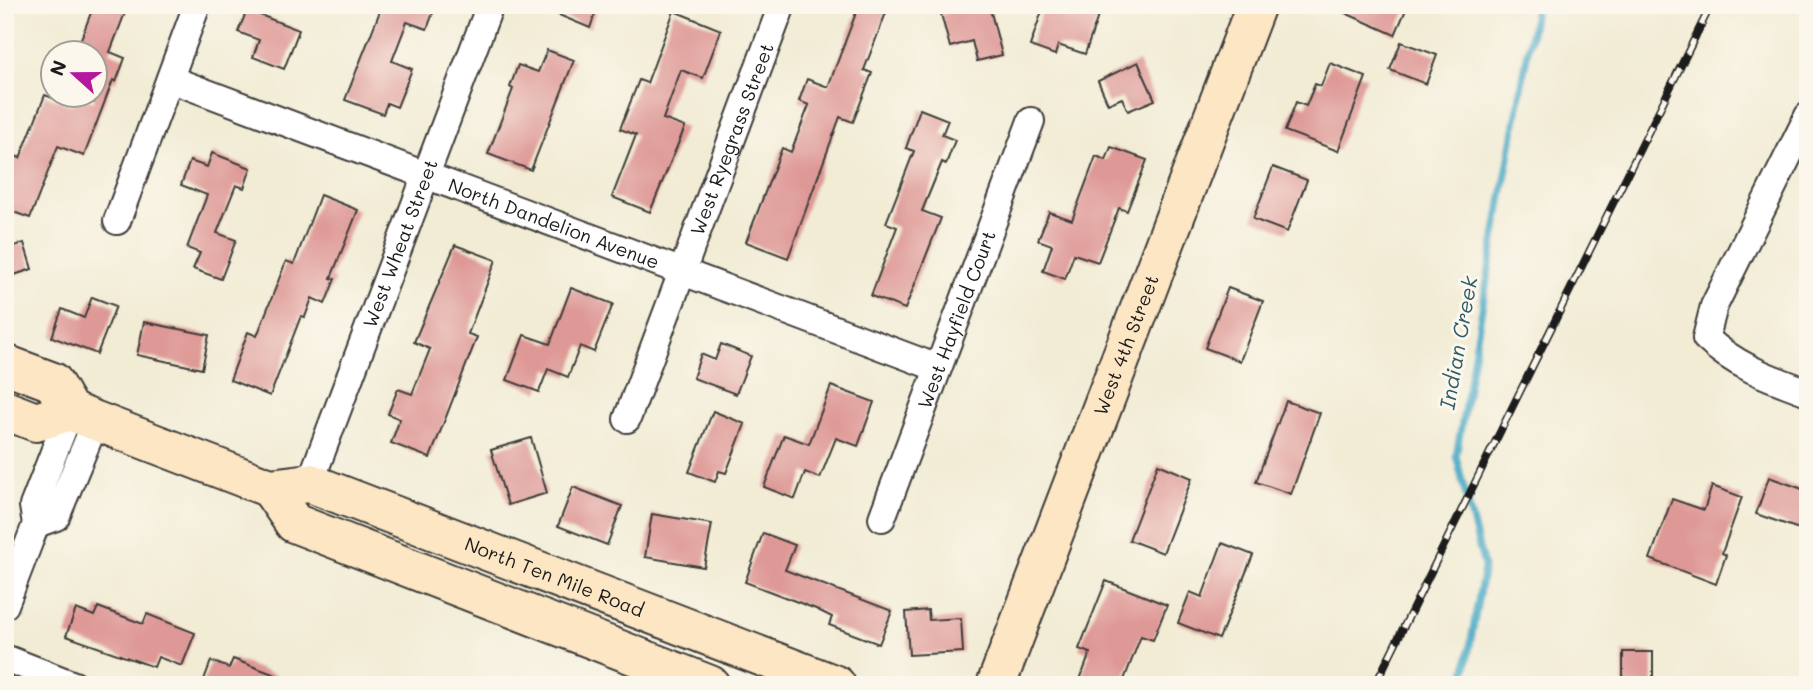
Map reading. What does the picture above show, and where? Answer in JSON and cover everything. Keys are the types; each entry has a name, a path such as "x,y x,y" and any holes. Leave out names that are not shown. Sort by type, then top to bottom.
{"main road":[{"name":"West 4th Street","path":"996,685 1256,5"},
{"path":"5,364 53,382 83,416"},
{"path":"5,410 36,422 83,416"},
{"name":"North Ten Mile Road","path":"83,416 270,488 310,483 836,685"},
{"path":"270,488 294,523 710,685"}],"street":[{"path":"117,220 197,5"},
{"name":"West Wheat Street","path":"310,483 490,5"},
{"name":"West Ryegrass Street","path":"627,419 782,5"},
{"name":"North Dandelion Avenue","path":"170,79 938,368"},
{"path":"1808,116 1714,306 1706,338 1721,353 1751,370 1808,392"},
{"name":"West Hayfield Court","path":"882,518 1031,121"},
{"path":"5,605 36,524 33,506 83,416"},
{"path":"5,658 74,685"}],"building":[{"path":"94,5 128,5 110,52 125,58 116,82 113,80 108,93 108,38 81,38"},
{"path":"369,5 436,5 427,29 407,22 392,61 412,69 397,107 387,103 383,114 345,100 380,11"},
{"path":"535,5 598,5 590,28"},
{"path":"859,5 889,5 864,70 872,73 853,122 840,117 788,258 746,242 782,148 791,152 809,105 799,101 807,79 828,87"},
{"path":"974,5 989,5 1002,55 977,61 972,41 950,47 941,14"},
{"path":"1044,5 1066,5 1098,16 1085,54 1058,45 1055,55 1030,46"},
{"path":"1327,5 1408,5 1395,35"},
{"path":"247,10 299,30 284,69 253,57 259,40 238,32"},
{"path":"674,11 721,30 703,78 681,70 663,119 685,127 650,212 612,197 636,135 620,129 639,80 647,83"},
{"path":"1401,42 1437,55 1426,84 1390,70"},
{"path":"547,50 574,60 531,170 488,154 513,89 510,87 518,65 538,72"},
{"path":"1138,62 1155,100 1128,111 1122,98 1108,104 1098,81"},
{"path":"1330,63 1366,77 1338,151 1285,131 1296,102 1306,106 1315,84 1321,86"},
{"path":"40,108 102,108 84,156 58,146 30,218 5,209 5,168 10,154 20,158"},
{"path":"920,109 948,120 942,135 955,140 946,164 942,162 922,211 941,218 905,309 871,296 897,227 886,223 914,151 906,148"},
{"path":"1111,147 1147,160 1127,211 1119,208 1098,262 1074,254 1065,279 1043,271 1052,245 1038,240 1049,212 1072,220 1096,156 1106,160"},
{"path":"212,153 251,168 244,188 236,185 217,233 236,240 221,279 193,269 200,253 187,248 207,195 181,185 190,161 207,167"},
{"path":"1273,167 1307,180 1287,232 1253,219"},
{"path":"320,195 358,210 331,278 335,279 325,304 312,298 305,317 301,316 270,396 230,380 248,332 257,336 286,261 294,264"},
{"path":"24,243 32,269 5,278 5,249"},
{"path":"455,245 496,260 468,334 477,337 430,458 391,443 400,419 388,414 398,389 412,394 430,349 414,342"},
{"path":"571,288 613,304 594,352 580,346 568,377 548,369 539,392 507,380 524,335 550,344"},
{"path":"1228,288 1263,301 1240,361 1205,348"},
{"path":"92,297 116,306 97,354 52,337 62,309 84,318"},
{"path":"144,322 209,335 202,369 137,355"},
{"path":"721,344 751,356 736,394 693,378 701,354 715,360"},
{"path":"831,386 874,402 858,446 836,438 820,478 805,472 795,499 764,487 784,435 809,444"},
{"path":"1286,401 1320,413 1291,494 1256,482"},
{"path":"713,411 745,424 726,473 719,471 715,482 689,472"},
{"path":"531,438 547,493 508,505 491,450"},
{"path":"1158,464 1192,478 1163,553 1129,540"},
{"path":"1769,477 1808,491 1808,532 1756,514"},
{"path":"1712,486 1742,497 1722,553 1726,555 1716,584 1650,559 1672,499 1704,510"},
{"path":"573,487 622,506 607,545 558,526"},
{"path":"652,514 712,524 704,567 645,557"},
{"path":"763,533 795,545 785,570 892,611 879,644 829,625 832,617 816,609 745,582"},
{"path":"1222,543 1253,555 1219,639 1178,623 1190,592 1202,597"},
{"path":"1106,581 1167,605 1153,640 1141,636 1122,685 1078,685 1090,653 1079,649"},
{"path":"98,607 143,624 147,614 195,633 182,666 158,657 154,667 66,636 76,609 94,616"},
{"path":"928,610 929,620 961,618 963,652 909,655 906,612"},
{"path":"1623,652 1653,652 1653,685 1623,685"},
{"path":"233,659 297,683 202,685 211,661 229,668"}],"waterway":[{"name":"Indian Creek","path":"1463,685 1484,567 1456,456 1536,5"}],"railway":[{"path":"1375,685 1711,5"}]}
